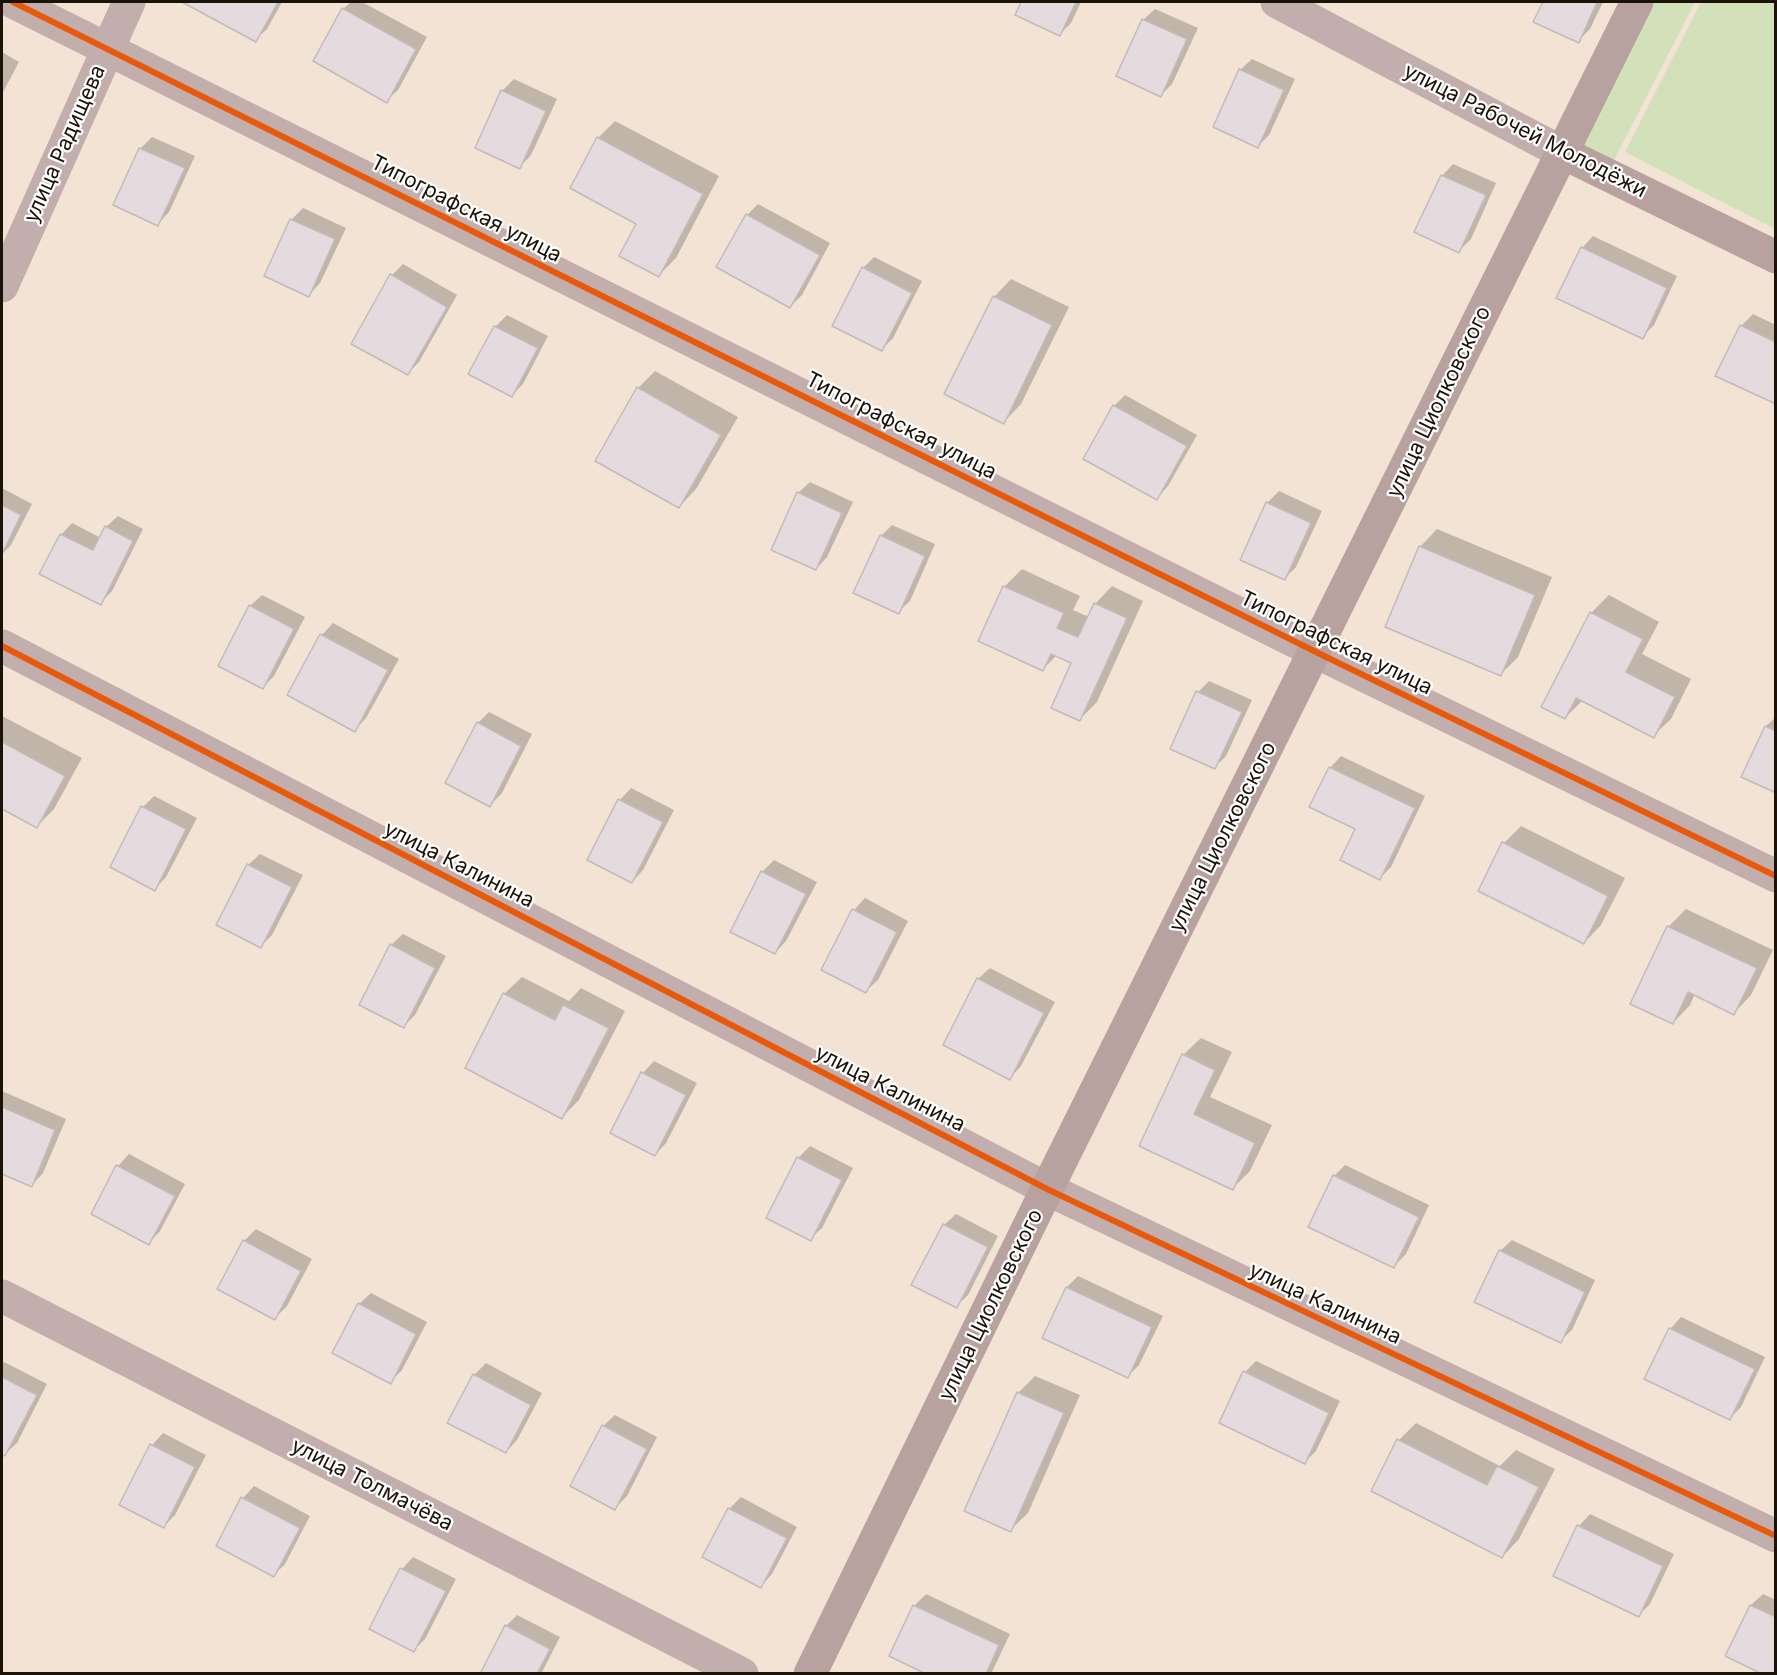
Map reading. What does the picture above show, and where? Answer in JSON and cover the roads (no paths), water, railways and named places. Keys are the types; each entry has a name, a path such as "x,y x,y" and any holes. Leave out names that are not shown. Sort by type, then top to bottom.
{"main road":[{"name":"улица Циолковского","path":"810,1674 1047,1190 1637,2"},
{"name":"улица Рабочей Молодёжи","path":"1563,153 1776,257"}],"street":[{"name":"Типографская улица","path":"13,2 1316,652 1776,876"},
{"name":"улица Радищева","path":"2,286 129,2"},
{"name":"улица Рабочей Молодёжи","path":"1277,2 1563,153"},
{"name":"улица Калинина","path":"2,646 1047,1190 1776,1536"},
{"name":"улица Толмачёва","path":"2,1296 742,1674"}]}
